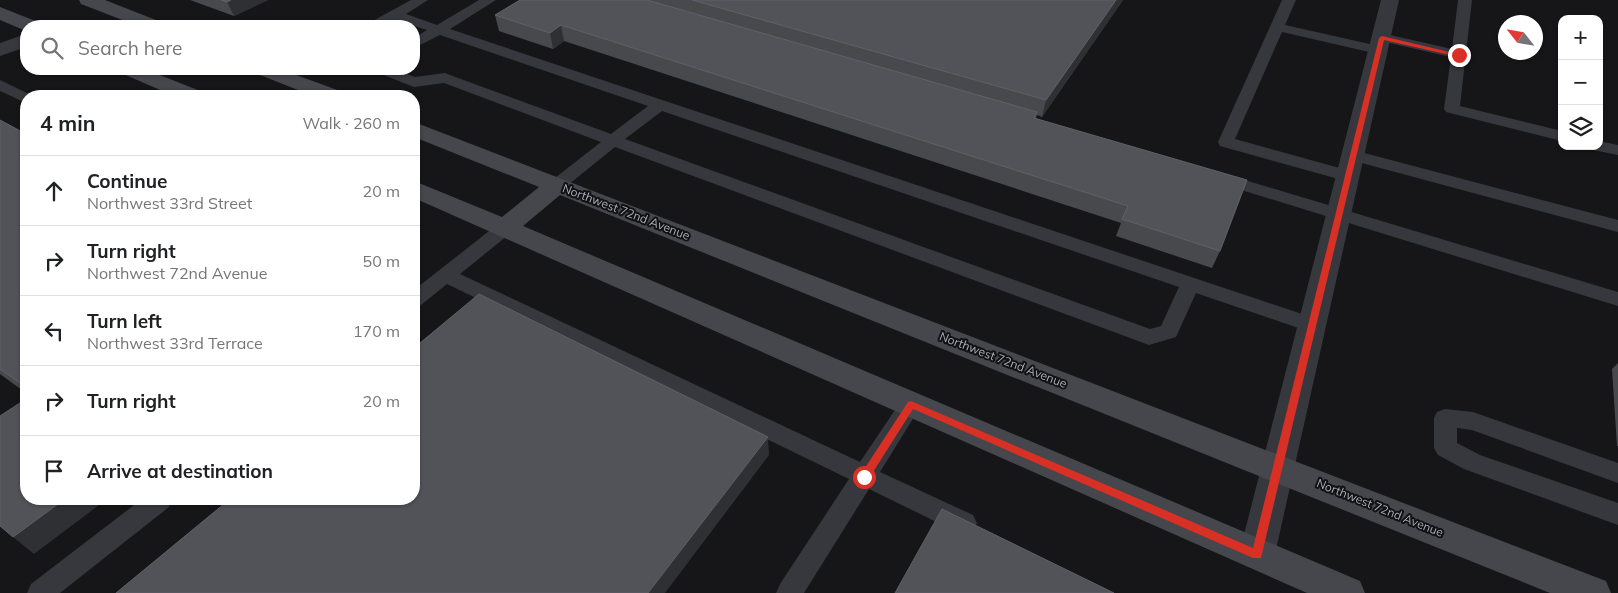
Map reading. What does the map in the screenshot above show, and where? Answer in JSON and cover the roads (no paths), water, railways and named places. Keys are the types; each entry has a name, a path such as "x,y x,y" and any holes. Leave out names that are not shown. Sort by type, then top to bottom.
{"main road":[{"path":"88,0 139,20"},
{"path":"0,13 20,21"},
{"path":"142,75 178,90"},
{"path":"294,75 321,90"},
{"name":"Northwest 72nd Avenue","path":"420,130 1593,593"},
{"path":"505,228 557,185"},
{"path":"420,192 1347,593"},
{"path":"1516,563 1550,593"}],"street":[{"path":"1257,554 1390,0"},
{"path":"0,50 20,42"}],"lane":[{"path":"385,20 421,0"},
{"path":"420,40 489,0"},
{"path":"1289,0 1226,142 1351,165 1618,226"},
{"path":"1465,0 1452,109 1558,135"},
{"path":"395,15 411,20"},
{"path":"420,23 1313,325"},
{"path":"1277,27 1459,55"},
{"path":"396,75 414,82 445,78 761,196 1149,337 1169,332 1190,284"},
{"path":"0,85 20,95"},
{"path":"557,185 660,104"},
{"path":"1603,147 1618,150"},
{"path":"1199,172 1618,299"},
{"path":"420,295 505,228"},
{"path":"445,275 864,477 989,535"},
{"path":"789,593 911,404"},
{"path":"1618,473 1473,421 1445,418 1446,448 1472,462 1618,514"},
{"path":"40,593 152,505"}]}
